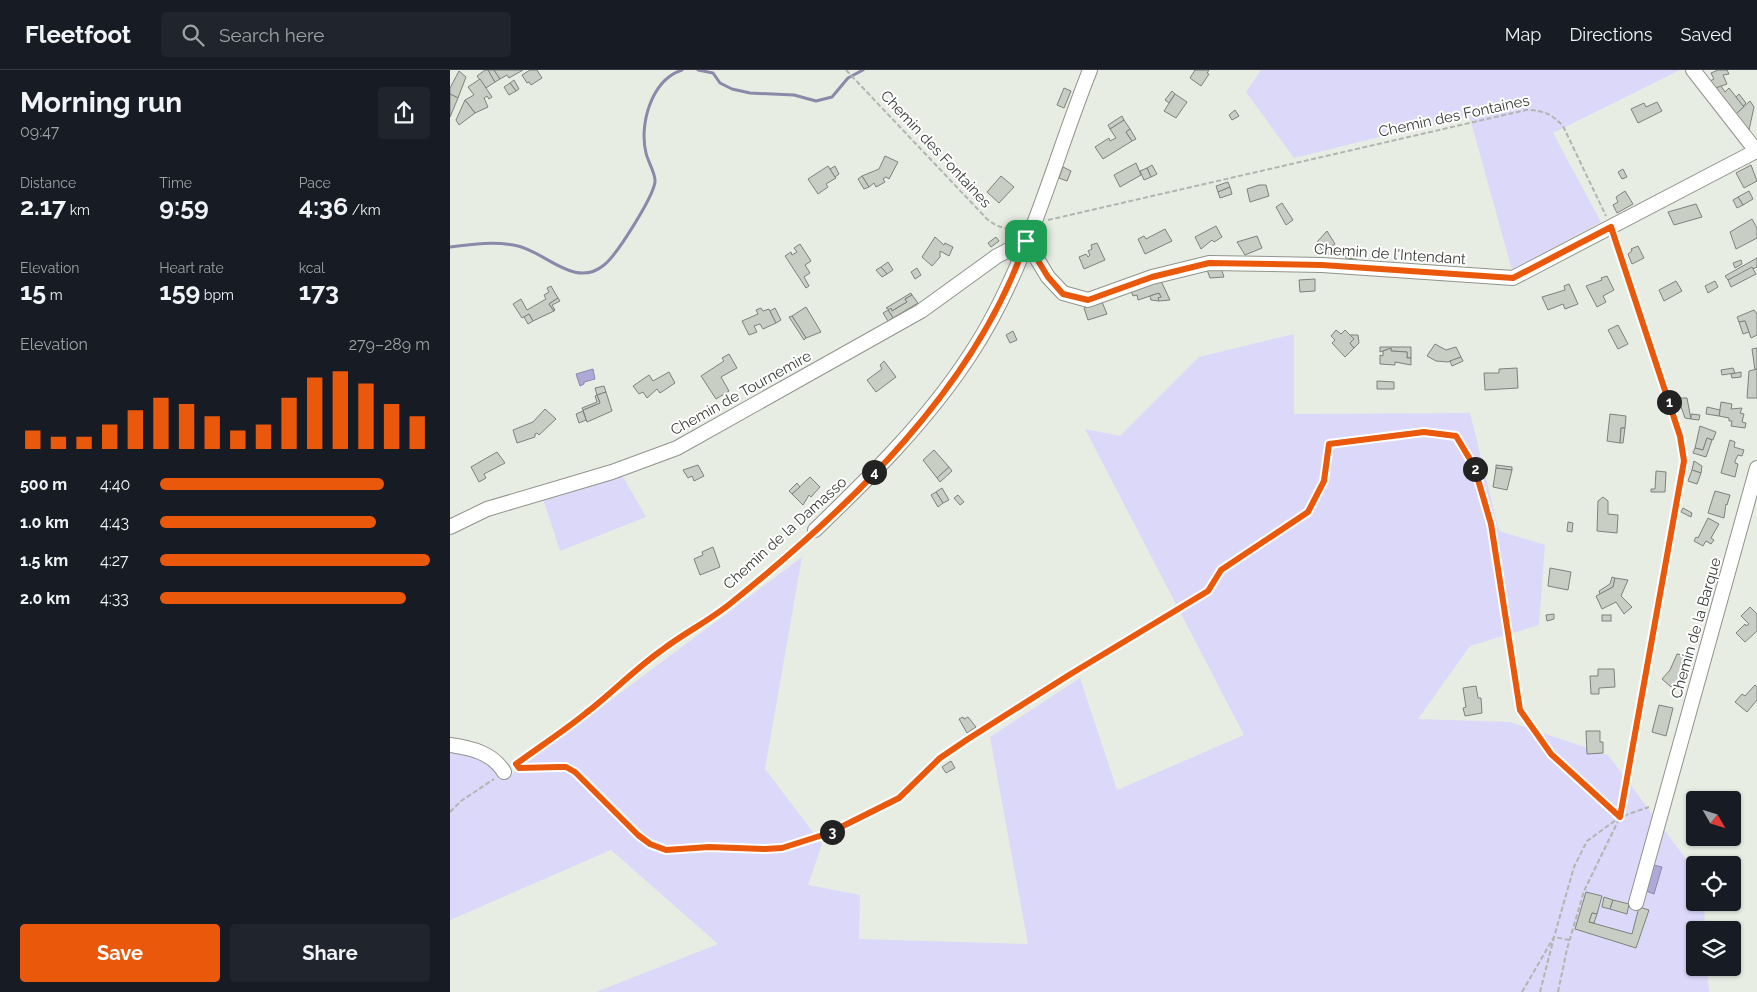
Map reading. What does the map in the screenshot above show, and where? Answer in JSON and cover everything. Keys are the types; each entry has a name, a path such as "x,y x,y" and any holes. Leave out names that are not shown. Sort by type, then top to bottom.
{"street":[{"name":"Chemin de la Damasso","path":"815,530 886,461 970,356 1005,293 1035,223 1090,70"},
{"path":"1693,70 1756,152"},
{"name":"Chemin de l'Intendant","path":"1026,241 1048,277 1063,294 1088,300 1152,277 1209,263 1322,265 1513,278 1756,152"},
{"name":"Chemin de Tournemire","path":"450,527 487,509 612,472 677,448 921,311 997,256 1026,241"},
{"name":"Chemin de la Barque","path":"1636,903 1757,468"},
{"path":"450,745 478,751 510,768"}],"path":[{"name":"Chemin des Fontaines","path":"846,70 996,227 1012,229 1526,110 1542,110 1555,117 1562,126 1611,227 1680,436 1684,461 1620,817 1584,891 1569,940 1558,992"},
{"path":"510,768 566,767 575,772 638,835 650,844 666,850 709,847 782,848 829,833 899,798 940,758 968,739 1208,591 1221,570 1308,512 1324,481 1329,444 1424,432 1456,436 1474,466 1491,524 1520,710 1551,754 1620,817"},
{"name":"Chemin de la Damasso","path":"450,812 461,801 586,714 661,650 729,604 815,530"},
{"path":"1540,992 1574,867 1587,841 1620,817 1645,811 1665,797"},
{"path":"1554,937 1569,940"},
{"path":"1522,992 1554,937"}],"shaded area":[{"path":"1261,70 1680,70 1553,133 1601,222 1512,270 1469,115 1294,158 1246,92"},
{"path":"1294,334 1294,414 1470,413 1499,531 1545,545 1539,625 1470,646 1418,719 1510,722 1608,755 1686,859 1686,911 1704,911 1705,921 1686,921 1686,976 1708,976 1709,992 596,992 718,944 611,850 450,920 450,749 491,762 508,777 802,557 765,769 822,844 808,885 860,895 859,939 1028,944 990,737 1080,678 1117,790 1244,735 1085,429 1120,436 1199,357"},
{"path":"593,369 595,379 584,382 580,386 576,374"},
{"path":"622,475 646,517 560,551 543,499"},
{"path":"1654,865 1662,867 1654,894 1646,891"}],"building":[{"path":"488,70 495,82 486,88 477,76"},
{"path":"488,70 494,70 500,79 495,82"},
{"path":"494,70 523,70 509,78 507,75 500,79"},
{"path":"530,70 537,70 542,78 531,85 529,82 527,83 522,75"},
{"path":"1195,70 1209,70 1207,73 1209,74 1201,86 1190,78"},
{"path":"1718,70 1727,70 1729,74 1723,75 1727,84 1716,88 1710,81 1714,79 1711,73"},
{"path":"459,71 466,77 458,98 450,94 450,88"},
{"path":"480,79 492,97 489,99 487,96 484,98 488,107 475,113 465,100 474,95 468,87"},
{"path":"514,80 519,89 516,91 510,83"},
{"path":"510,83 516,91 509,95 504,87"},
{"path":"1721,86 1725,92 1729,88 1744,107 1736,114 1716,88"},
{"path":"1064,88 1071,91 1064,108 1057,105"},
{"path":"1172,91 1175,94 1169,103 1165,100"},
{"path":"450,94 458,98 450,117"},
{"path":"1175,94 1187,102 1176,118 1164,111"},
{"path":"1739,94 1746,103 1743,106 1736,97"},
{"path":"465,100 475,113 459,125 456,120"},
{"path":"1750,101 1754,107 1749,130 1736,114"},
{"path":"1657,102 1662,111 1638,123 1631,109 1644,103 1646,107"},
{"path":"1235,110 1239,116 1232,120 1229,115"},
{"path":"1122,116 1124,120 1110,129 1108,125"},
{"path":"1124,120 1130,129 1126,132 1132,141 1103,159 1095,147 1109,138 1110,141 1116,138 1110,129"},
{"path":"1130,129 1136,139 1132,141 1126,132"},
{"path":"885,156 898,162 889,179 886,177 883,179 885,182 876,187 874,183 869,187 862,176 879,169"},
{"path":"1136,163 1141,175 1120,187 1114,175"},
{"path":"1152,165 1157,174 1151,177 1147,168"},
{"path":"1751,165 1757,181 1744,188 1736,173"},
{"path":"828,166 836,178 826,184 828,187 818,194 808,179"},
{"path":"835,166 839,174 835,177 830,169"},
{"path":"1063,167 1071,171 1067,181 1059,178"},
{"path":"1147,168 1151,177 1144,180 1140,171"},
{"path":"1623,169 1627,177 1622,179 1618,172"},
{"path":"862,176 869,187 864,189 858,179"},
{"path":"1001,176 1014,187 999,203 987,192"},
{"path":"1228,182 1230,187 1218,192 1216,186"},
{"path":"1266,185 1269,196 1250,202 1247,189"},
{"path":"1230,187 1232,194 1220,198 1218,192"},
{"path":"1625,191 1633,204 1617,213 1613,205 1618,202 1616,197"},
{"path":"1749,191 1753,199 1743,205 1738,197"},
{"path":"1738,197 1743,205 1737,208 1733,200"},
{"path":"1282,203 1293,220 1286,225 1276,207"},
{"path":"1696,204 1702,217 1674,225 1668,212"},
{"path":"1752,219 1757,228 1757,238 1736,249 1730,232"},
{"path":"1216,226 1222,237 1214,242 1212,240 1201,249 1195,237"},
{"path":"1165,229 1172,241 1145,254 1138,239 1144,236 1146,239"},
{"path":"1327,231 1335,244 1328,249 1331,252 1326,256 1317,242"},
{"path":"1257,236 1262,248 1245,255 1237,242"},
{"path":"935,237 944,245 945,243 953,247 949,256 940,251 940,257 932,266 922,257"},
{"path":"996,237 999,241 991,247 988,243"},
{"path":"1097,243 1105,260 1084,269 1079,257 1086,254 1088,257 1090,255 1088,251 1092,249 1091,245"},
{"path":"800,244 811,261 805,265 810,273 804,277 809,286 806,288 785,256 791,252 792,255 797,252 794,248"},
{"path":"1638,246 1644,258 1632,264 1628,254 1632,251 1631,249"},
{"path":"1344,250 1352,250 1357,259 1346,258"},
{"path":"1757,258 1757,267 1728,280 1725,276"},
{"path":"1741,260 1742,264 1735,268 1733,263"},
{"path":"888,262 893,270 887,274 881,267"},
{"path":"881,267 887,274 882,277 876,270"},
{"path":"1752,267 1756,274 1731,287 1728,280"},
{"path":"917,268 921,275 915,279 911,272"},
{"path":"1221,268 1224,277 1210,278 1207,270"},
{"path":"1607,276 1614,290 1603,296 1606,302 1597,307 1586,286"},
{"path":"1315,279 1315,291 1300,292 1299,280"},
{"path":"1161,281 1170,300 1159,301 1158,298 1161,297 1159,293 1138,300 1137,295 1133,296 1131,291"},
{"path":"1676,281 1682,291 1664,301 1659,290"},
{"path":"1715,281 1718,287 1708,293 1705,286"},
{"path":"1569,284 1578,304 1565,309 1563,304 1548,310 1542,297 1565,290 1564,286"},
{"path":"551,286 558,298 549,304 554,311 533,321 529,314 522,318 513,304 521,299 527,310 546,299 544,295 549,292 547,288"},
{"path":"911,293 912,295 905,299 907,302 892,311 886,308"},
{"path":"1159,293 1161,297 1158,298 1159,301 1151,300 1150,296"},
{"path":"912,295 918,303 893,318 888,310 891,308 892,311 907,302 905,299"},
{"path":"558,298 560,301 552,305 554,311 549,304"},
{"path":"1102,302 1107,314 1088,320 1084,308"},
{"path":"806,307 821,332 806,338 792,316"},
{"path":"761,308 763,311 769,309 776,323 763,329 760,324 754,326 757,332 749,335 742,321 758,314 756,310"},
{"path":"775,308 781,320 776,323 770,311"},
{"path":"888,310 893,318 888,321 883,313"},
{"path":"1754,310 1757,314 1757,335 1751,338 1745,321 1739,322 1737,317"},
{"path":"529,314 533,321 528,324 524,317"},
{"path":"792,316 806,338 804,340 789,317"},
{"path":"1745,321 1749,332 1743,334 1739,322"},
{"path":"1618,325 1628,344 1618,349 1608,330"},
{"path":"1336,330 1341,334 1345,330 1354,339 1350,343 1354,348 1345,357 1332,343 1335,340 1331,336"},
{"path":"1013,331 1017,340 1010,343 1006,335"},
{"path":"1350,335 1358,335 1359,343 1354,348 1350,343 1354,339"},
{"path":"1435,344 1446,350 1456,347 1461,357 1448,362 1436,361 1427,356"},
{"path":"1380,347 1411,347 1411,358 1407,358 1407,352 1391,351 1391,348 1380,352"},
{"path":"1391,348 1391,351 1407,352 1407,358 1411,358 1411,365 1395,362 1395,365 1380,364 1380,355 1383,356 1383,351"},
{"path":"1757,348 1757,369 1755,370 1752,349"},
{"path":"729,354 737,368 721,377 729,391 716,399 701,376 724,361 722,358"},
{"path":"1461,357 1463,361 1452,366 1450,361"},
{"path":"884,361 896,377 876,392 867,380 882,369 880,365"},
{"path":"1517,368 1518,388 1485,390 1484,373 1499,373 1499,369"},
{"path":"1733,368 1735,373 1722,375 1721,370"},
{"path":"1757,369 1757,398 1747,398 1749,371"},
{"path":"669,372 675,383 660,393 657,389 647,398 643,392 639,394 633,386 649,375 653,381"},
{"path":"1741,372 1741,377 1732,378 1731,374"},
{"path":"1377,381 1394,382 1394,389 1377,389"},
{"path":"604,386 606,392 597,395 595,388"},
{"path":"606,392 612,411 587,422 583,410 600,403 597,395"},
{"path":"597,395 600,403 583,410 582,408 597,402 595,396"},
{"path":"1678,398 1687,398 1691,419 1685,418"},
{"path":"1721,402 1732,404 1731,409 1742,408 1740,413 1744,414 1742,422 1746,423 1745,428 1731,426 1732,421 1729,421 1729,418 1719,416"},
{"path":"1707,407 1720,410 1719,416 1706,414"},
{"path":"545,409 556,419 539,435 537,433 535,437 517,443 513,430 533,422"},
{"path":"583,411 586,420 579,423 576,414"},
{"path":"1610,414 1626,416 1625,428 1621,428 1620,443 1607,441"},
{"path":"1691,414 1700,415 1699,420 1691,419"},
{"path":"1700,426 1716,432 1713,440 1707,438 1703,450 1695,448"},
{"path":"1621,428 1625,428 1623,443 1620,443"},
{"path":"1707,438 1712,440 1706,457 1693,453 1695,448 1703,450"},
{"path":"1730,440 1735,442 1734,447 1744,450 1742,456 1738,455 1735,461 1738,464 1735,477 1721,473"},
{"path":"934,450 949,467 937,478 923,460"},
{"path":"497,452 505,463 484,474 486,478 479,482 471,467"},
{"path":"1694,461 1702,466 1701,473 1692,470"},
{"path":"698,465 704,476 694,481 692,476 688,478 683,470"},
{"path":"1496,465 1512,467 1512,470 1496,468"},
{"path":"949,467 952,471 940,482 937,478"},
{"path":"1496,468 1512,470 1507,490 1493,487"},
{"path":"1692,470 1701,473 1697,484 1688,481"},
{"path":"1656,471 1666,472 1665,492 1651,492 1651,489 1655,489"},
{"path":"810,477 820,487 811,497 809,495 803,505 792,494"},
{"path":"797,483 800,487 792,494 789,491"},
{"path":"942,488 949,500 943,503 936,492"},
{"path":"1715,491 1730,495 1726,504 1724,518 1708,513"},
{"path":"936,492 943,503 938,507 931,495"},
{"path":"958,495 964,502 960,505 954,498"},
{"path":"1603,497 1608,501 1608,514 1618,515 1617,533 1597,531 1598,501"},
{"path":"1683,508 1692,513 1691,517 1681,512"},
{"path":"1708,518 1719,524 1711,538 1714,540 1711,544 1706,541 1703,546 1694,541 1696,537 1698,538"},
{"path":"1568,522 1573,523 1572,532 1567,531"},
{"path":"713,547 720,567 700,575 694,559 703,555 702,552"},
{"path":"1550,568 1571,572 1568,590 1548,586"},
{"path":"1612,577 1615,578 1613,587 1600,594 1599,591 1610,584"},
{"path":"1615,578 1628,580 1621,596 1632,607 1624,614 1616,602 1602,609 1596,596 1613,587"},
{"path":"1750,607 1757,614 1757,631 1745,642 1736,633 1745,624 1746,626 1749,624 1741,616"},
{"path":"1554,614 1554,619 1547,621 1546,615"},
{"path":"1602,615 1611,615 1611,621 1602,621"},
{"path":"1677,654 1688,656 1682,676 1671,687 1662,679 1670,670"},
{"path":"1598,669 1614,669 1615,687 1599,688 1599,694 1591,694 1590,676 1598,676"},
{"path":"1755,685 1757,687 1757,700 1747,712 1735,702 1742,694 1745,696"},
{"path":"1476,686 1478,698 1481,698 1482,713 1465,716 1463,708 1466,707 1463,688"},
{"path":"1659,705 1673,708 1666,736 1652,732"},
{"path":"963,717 964,719 968,717 976,727 967,733 959,719"},
{"path":"1586,731 1600,731 1603,753 1587,754"},
{"path":"951,761 955,768 946,773 942,767"},
{"path":"1586,892 1602,896 1597,914 1592,913 1589,922 1632,934 1639,907 1649,910 1636,948 1575,929"},
{"path":"1604,897 1613,900 1610,909 1602,907"},
{"path":"1613,900 1629,904 1627,914 1610,909"},
{"path":"1592,913 1597,914 1594,923 1589,922"}],"waterway":[{"path":"450,247 493,243 510,244 529,250 561,267 582,273 593,271 604,265 625,238 653,189 655,179 644,142 646,117 655,93 662,83 671,75 682,70"},
{"path":"698,70 713,73 720,83 732,89 750,93 794,95 816,101 832,97 848,78 863,70"}],"route":[{"path":"1611,227 1680,436 1684,461 1620,817 1551,754 1520,710 1491,524 1474,466 1456,436 1424,432 1329,444 1324,481 1308,512 1221,570 1208,591 1171,612 968,739 940,758 899,798 829,833 782,848 709,847 666,850 650,844 638,835 575,772 566,767 519,768 516,764 586,714 661,650 729,604 815,530 886,461 970,356 1005,293 1026,241 1048,277 1063,294 1088,300 1152,277 1209,263 1322,265 1513,278 1611,227"}]}
